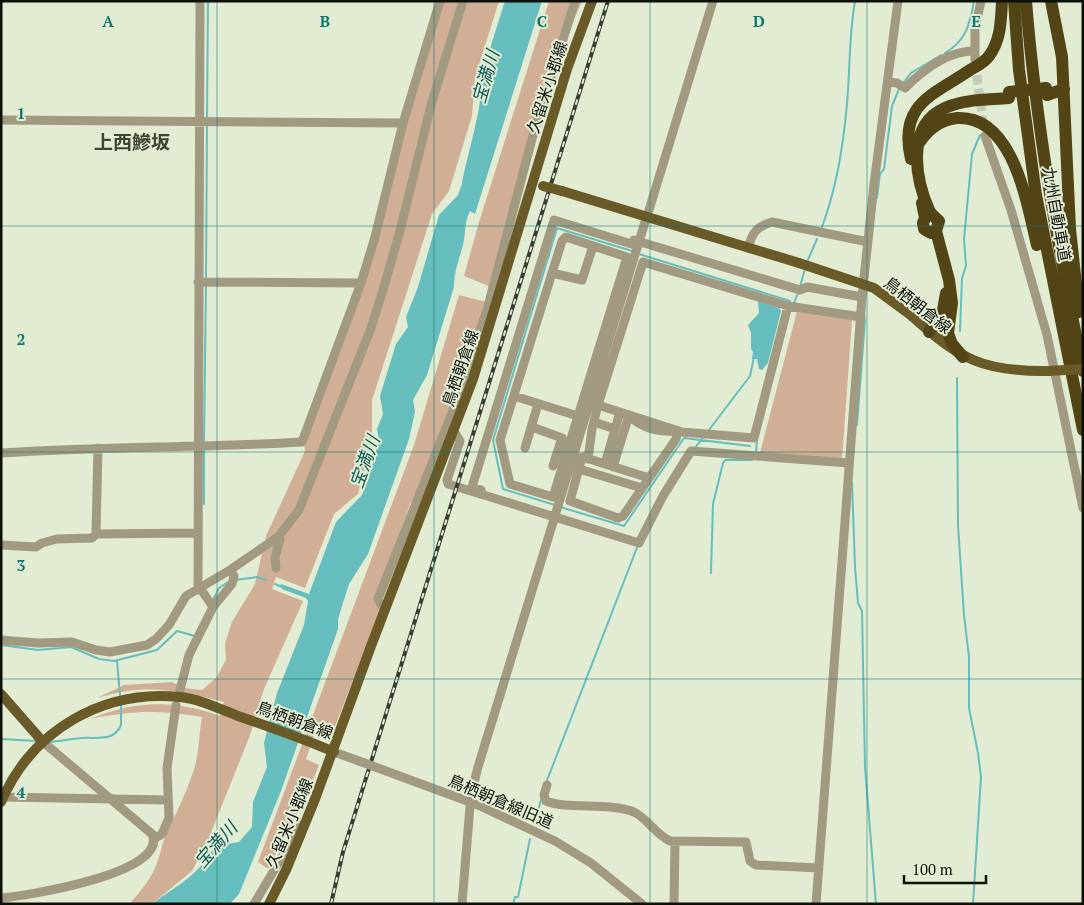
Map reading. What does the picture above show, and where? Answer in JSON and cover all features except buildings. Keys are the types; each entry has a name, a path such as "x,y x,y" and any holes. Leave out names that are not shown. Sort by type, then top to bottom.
{"highway":[{"path":"929,217 909,151 908,131 917,108 936,90 988,58 998,36 1002,1"},
{"name":"九州自動車道","path":"1014,1 1020,70 1036,195 1081,423"},
{"name":"九州自動車道","path":"1026,1 1032,69 1048,193 1083,370"},
{"path":"1051,1 1062,57 1070,229 1080,319 1076,336"},
{"path":"913,167 912,149 915,130 927,112 941,103 960,97 1009,95 1064,88"},
{"path":"929,217 929,209 918,168 916,148 922,128 944,108 1009,95"},
{"path":"916,148 924,134 935,126 947,120 959,118 981,124 991,130 1009,153 1024,191 1081,423"},
{"path":"929,217 939,221 934,232 946,297 943,310 929,332"},
{"path":"934,232 950,280 952,303 948,333 952,344 963,357"},
{"path":"929,332 949,312 952,303"}],"main road":[{"name":"久留米小郡線","path":"538,184 567,69 592,1"},
{"name":"鳥栖朝倉線","path":"2,798 20,767 60,726 84,712 113,702 134,698 182,697 221,709 334,752 385,610 454,431 538,184 874,288 963,357 1001,370 1083,370"},
{"path":"1,694 43,742"},
{"name":"久留米小郡線","path":"269,904 286,870 334,752"}],"street":[{"path":"198,590 196,533 202,447 204,121 200,1"},
{"path":"1,453 302,442 362,283 403,123 440,1"},
{"path":"1,640 38,643 72,642 96,650 110,652 134,648 156,639 186,596 278,538 299,510 370,328 394,252 431,105 463,1"},
{"path":"385,610 378,599 454,408 487,310 532,139 575,1"},
{"path":"649,210 714,1"},
{"path":"816,904 862,297 898,1"},
{"path":"888,82 897,83 904,88 933,65 966,51 974,55 975,28 981,1"},
{"path":"1,120 403,123"},
{"path":"985,136 1011,210 1047,335 1083,508"},
{"path":"553,214 639,244"},
{"path":"500,498 472,486 554,220 800,290 808,287 862,297"},
{"path":"645,222 578,455 553,497 510,484 500,440 564,238 627,256 578,416 578,455 579,469 570,501 618,518 624,516 676,439 678,431"},
{"path":"748,248 755,230 762,225 772,222 782,222 815,233 868,242"},
{"path":"552,272 582,280 592,246"},
{"path":"462,904 472,794 553,514 594,422 643,262 788,306 861,317"},
{"path":"203,282 362,283"},
{"path":"598,405 678,431 754,438 788,306"},
{"path":"514,396 578,416"},
{"path":"525,448 538,404"},
{"path":"609,465 625,414"},
{"path":"609,465 615,429 625,414"},
{"path":"594,422 615,429"},
{"path":"532,427 562,438 554,466"},
{"path":"454,431 460,440 447,480 448,484 553,514 639,543 663,496 691,451 849,464"},
{"path":"96,534 98,448"},
{"path":"578,455 649,478"},
{"path":"579,469 642,488"},
{"path":"1,544 36,547 42,543 57,540 92,538 96,534 196,533"},
{"path":"276,568 275,558 280,539 278,538"},
{"path":"180,690 190,655 213,608 232,584 234,576 230,570"},
{"path":"198,590 202,591 213,608"},
{"path":"153,836 162,834 168,824 169,749 176,705"},
{"path":"43,742 153,836"},
{"name":"鳥栖朝倉線旧道","path":"334,752 478,805 555,841 591,863 642,904"},
{"path":"547,785 544,795 546,801 602,806 635,813 662,838 675,843 746,842 750,861 756,865 818,868"},
{"path":"2,798 168,800"},
{"path":"254,904 316,799"},
{"path":"4,900 120,871 144,858 151,851 153,836"},
{"path":"674,904 675,843"}],"shaded area":[{"path":"443,1 499,1 475,78 472,116 449,191 432,214 372,400 372,441 358,494 334,514 305,588 276,577 272,589 303,601 264,689 249,738 206,845 192,871 152,904 129,904 146,884 154,870 165,837 189,784 195,766 202,717 146,712 90,719 123,708 155,704 187,707 220,716 224,702 191,694 161,690 114,693 97,698 124,685 172,682 184,688 202,690 216,678 226,660 225,643 232,622 255,584 266,536 305,451 304,444 365,281 406,124"},
{"path":"549,1 582,1 543,92 491,287 464,276 479,222"},
{"path":"459,295 487,302 422,505 411,502 376,598 381,607 334,729 317,727 306,759 319,765 309,790 268,869 258,862 414,445"},
{"path":"797,311 852,320 842,460 760,453"}],"water":[{"name":"宝満川","path":"505,1 542,1 475,214 470,211 467,219 454,287 427,375 413,400 415,412 409,439 368,554 349,584 338,619 338,629 281,791 239,894 230,904 152,904 198,869 219,838 227,844 239,842 252,827 253,802 267,767 264,743 277,693 304,625 308,601 306,598 282,589 280,586 281,584 309,594 336,522 362,495 368,480 379,440 377,429 383,414 380,396 396,344 408,327 406,317 418,287 439,215 458,195 462,184 478,115 480,80"},
{"path":"758,301 779,308 781,311 768,363 762,370 759,369 757,359 752,359 751,333 748,325 759,313"}],"waterway":[{"path":"207,119 208,1"},
{"path":"822,227 832,197 841,151 847,104 855,1"},
{"path":"945,53 958,43 966,31 974,1"},
{"path":"903,83 911,73 941,55"},
{"path":"877,198 880,174 884,169 892,106 899,89"},
{"path":"206,279 207,124"},
{"path":"960,331 962,278 966,266 964,239 972,154 980,135"},
{"path":"555,505 503,489 493,440 557,228 632,251"},
{"path":"807,262 817,239"},
{"path":"639,254 790,301"},
{"path":"800,286 805,269"},
{"path":"204,442 206,284"},
{"path":"794,303 798,293"},
{"path":"857,425 865,320"},
{"path":"709,430 750,376 754,357"},
{"path":"957,378 958,525 969,657 969,708 981,777 973,904"},
{"path":"695,448 704,436"},
{"path":"560,507 624,526 684,438 750,446"},
{"path":"756,453 757,440"},
{"path":"204,449 204,504"},
{"path":"711,573 713,504 723,463 725,460 752,460"},
{"path":"852,482 855,567 858,603 862,611 865,767 876,904"},
{"path":"546,783 638,545"},
{"path":"235,580 257,577 266,580"},
{"path":"213,600 219,588 228,582"},
{"path":"275,584 282,587"},
{"path":"1,645 38,650 71,647 99,659 114,661 157,650 177,631 195,636"},
{"path":"117,661 120,695"},
{"path":"49,742 82,738 104,738 114,734 121,725 121,705"},
{"path":"1,739 36,741"},
{"path":"535,822 541,800"},
{"path":"513,904 515,897 518,897 530,839"}],"tunnel":[{"path":"975,62 984,128"}],"railway":[{"path":"331,904 343,852 608,1"}],"district":[{"name":"上西鰺坂","path":"132,142"}]}
